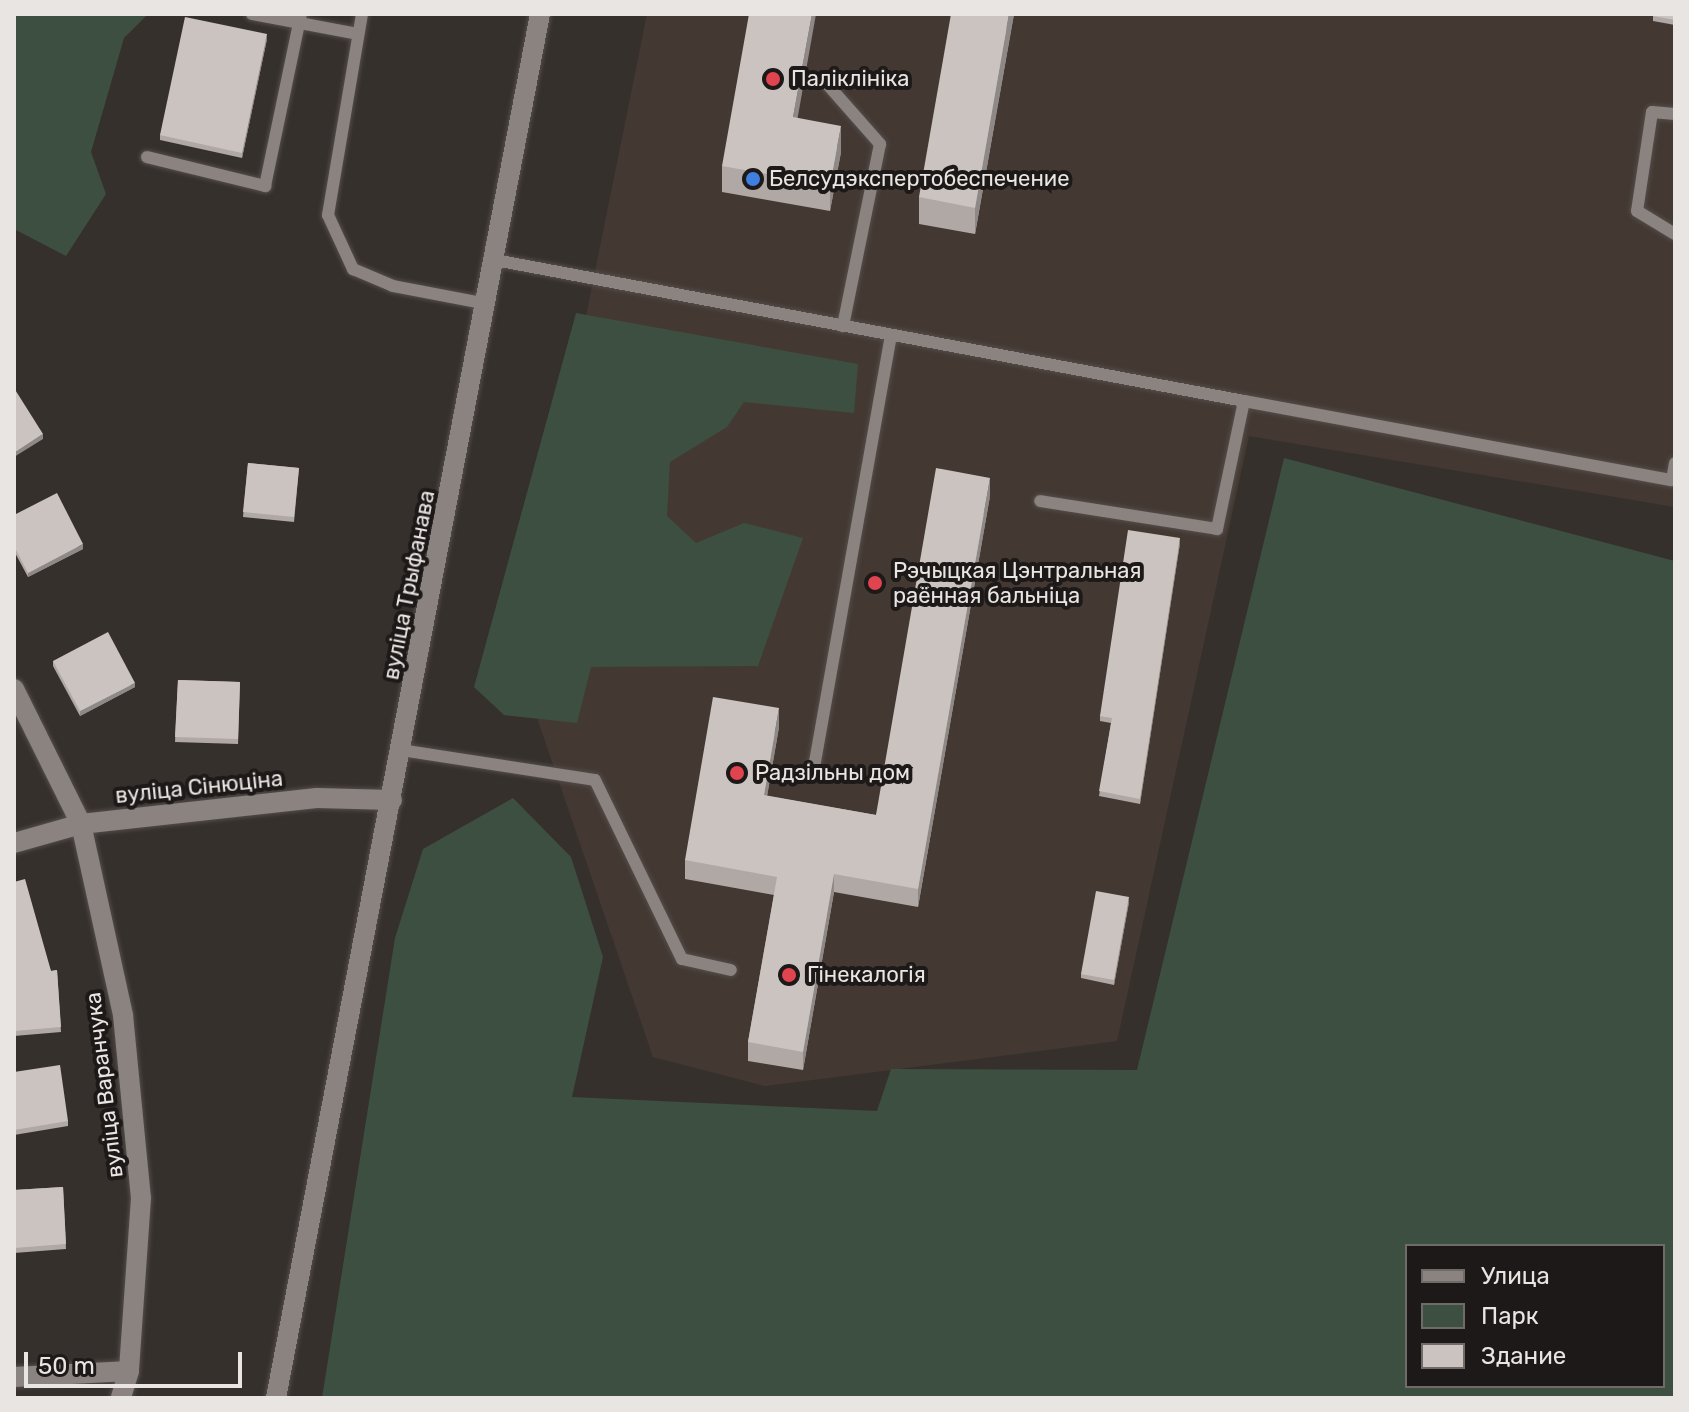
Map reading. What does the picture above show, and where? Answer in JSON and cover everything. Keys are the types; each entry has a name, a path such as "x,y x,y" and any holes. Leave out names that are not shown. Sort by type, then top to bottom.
{"street":[{"name":"вуліца Трыфанава","path":"276,1398 540,14"},
{"name":"вуліца Варанчука","path":"14,689 81,824 123,1015 141,1198 129,1371 121,1398"},
{"name":"вуліца Сінюціна","path":"14,843 81,824 317,798 392,800"},
{"path":"14,1377 129,1371"}],"lane":[{"path":"252,14 300,19 358,34"},
{"path":"362,14 328,215 353,269 393,286 487,304"},
{"path":"147,157 265,186 300,19"},
{"path":"828,85 880,144 843,326"},
{"path":"1675,114 1652,112 1637,211 1675,234"},
{"path":"495,260 1672,480 1675,463"},
{"path":"813,773 891,335"},
{"path":"1040,501 1217,529 1244,401"},
{"path":"401,750 595,780 682,959 731,970"}],"shaded area":[{"name":"Рэчыцкая Цэнтральная раённая бальніца","path":"647,14 1675,14 1675,507 1249,436 1117,1041 765,1086 653,1057 517,659"}],"green space":[{"path":"14,14 148,14 124,38 91,152 106,194 66,256 14,229"},
{"path":"576,313 858,364 854,413 744,402 727,427 670,462 667,516 696,543 744,523 803,538 758,666 591,667 577,723 504,715 474,687"},
{"path":"1284,458 1675,561 1675,1398 322,1398 395,938 423,849 513,798 571,857 603,957 572,1097 877,1111 891,1069 1137,1070"}],"building":[{"name":"Паліклініка","path":"749,14 812,14 793,117 841,126 830,185 722,166"},
{"name":"Паліклініка","path":"951,14 1009,14 975,208 919,197"},
{"path":"1675,14 1675,20 1653,16"},
{"path":"185,17 267,34 242,153 160,135"},
{"path":"14,388 43,434 14,453"},
{"path":"248,463 299,468 294,517 243,512"},
{"name":"Радзільны дом","path":"936,468 990,478 918,889 834,874 803,1052 748,1042 777,877 685,860 713,697 779,708 764,795 876,815"},
{"path":"57,493 83,544 28,573 14,546 14,515"},
{"path":"1128,530 1180,538 1140,799 1099,791 1112,718 1100,716"},
{"path":"108,632 135,683 80,711 53,661"},
{"path":"178,680 240,682 238,739 175,737"},
{"path":"25,879 51,971 57,970 61,1027 14,1031 14,882"},
{"path":"1096,891 1129,897 1114,980 1081,974"},
{"path":"60,1065 68,1121 14,1130 14,1072"},
{"path":"63,1187 66,1244 14,1248 14,1190"}],"place":[{"name":"Паліклініка","path":"773,79"},
{"name":"Белсудэкспертобеспечение","path":"753,179"},
{"name":"Рэчыцкая Цэнтральная раённая бальніца","path":"875,583"},
{"name":"Радзільны дом","path":"737,773"},
{"name":"Гінекалогія","path":"789,975"}]}
